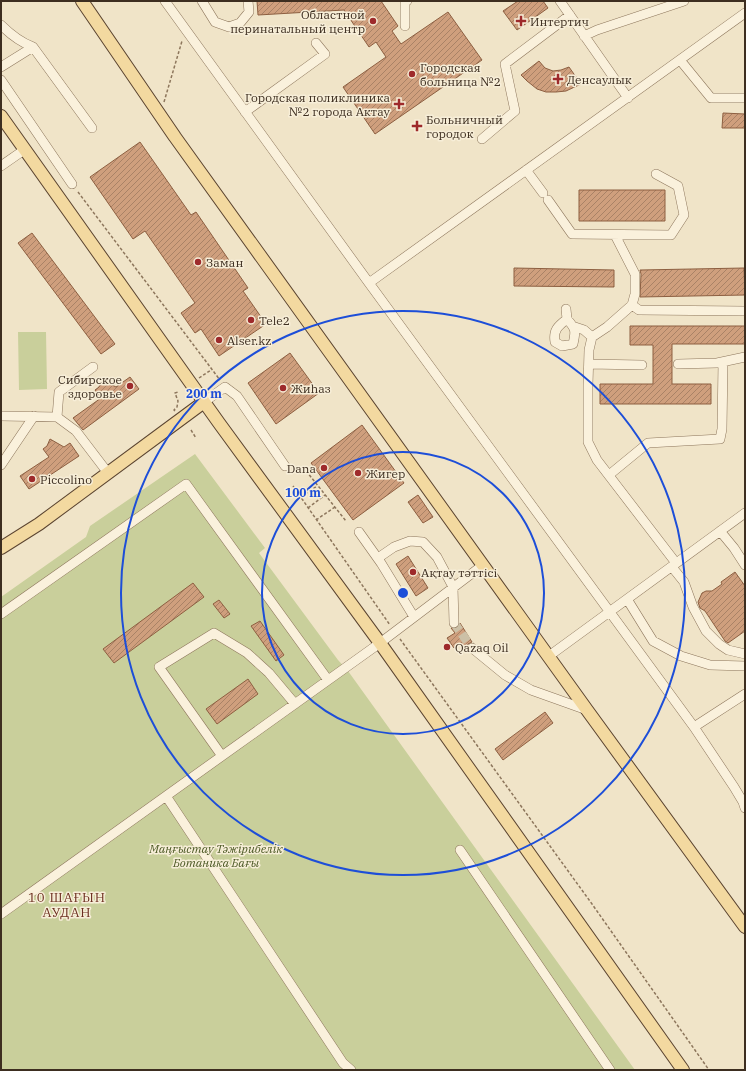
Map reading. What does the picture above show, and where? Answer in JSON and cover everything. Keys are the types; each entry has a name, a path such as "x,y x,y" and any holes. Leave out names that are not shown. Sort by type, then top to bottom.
{"main road":[{"path":"82,1 160,116 548,656 745,927"},
{"path":"1,116 204,402 380,643 684,1070"},
{"path":"1,548 39,524 204,402"}],"street":[{"path":"165,1 694,727 734,787 745,808"},
{"path":"202,1 215,22 229,27 240,23 249,12 248,1"},
{"path":"405,26 406,1"},
{"path":"560,1 628,98"},
{"path":"584,36 596,30 684,1"},
{"path":"369,283 745,13"},
{"path":"482,139 515,111 505,64 570,15"},
{"path":"1,25 12,36 33,47 92,128"},
{"path":"245,112 325,54 316,43"},
{"path":"1,67 33,47"},
{"path":"680,60 711,98 745,98"},
{"path":"1,80 72,184"},
{"path":"1,166 24,150"},
{"path":"526,170 572,234 671,235 684,215 678,186 656,174"},
{"path":"615,235 635,274 635,294 632,305 607,327 592,337 589,364 588,442 597,460 674,565 684,582 693,607 706,631 719,644 728,650 745,654"},
{"path":"632,305 640,310 745,311"},
{"path":"566,309 567,319 575,327 584,330 592,337"},
{"path":"567,319 556,329 554,335 555,342 562,346 573,344 575,327"},
{"path":"678,364 716,363 745,357"},
{"path":"609,475 648,443 720,439 722,429 722,362"},
{"path":"589,364 642,365"},
{"path":"57,417 59,392 93,367"},
{"path":"204,402 225,387 237,396 285,466"},
{"path":"1,416 57,417 76,431 108,473"},
{"path":"1,465 34,416"},
{"path":"1,614 186,484 328,680"},
{"path":"548,656 745,513"},
{"path":"720,531 734,548 745,565"},
{"path":"359,532 378,558 414,617"},
{"path":"378,558 394,546 410,541 423,542 437,558 453,587 454,623"},
{"path":"1,914 380,643 483,565"},
{"path":"627,599 653,641 681,656 710,665 745,666"},
{"path":"222,756 158,667 214,633 247,653 269,672 295,704"},
{"path":"472,648 505,675 531,690 587,710"},
{"path":"694,727 745,694"},
{"path":"166,796 343,1063 351,1070"},
{"path":"460,850 610,1070"}],"path":[{"path":"160,116 185,29"},
{"path":"72,184 225,387"},
{"path":"196,380 212,370"},
{"path":"178,392 176,393 178,401 177,407 174,410 178,416"},
{"path":"191,430 196,438"},
{"path":"303,467 346,521"},
{"path":"301,497 318,485"},
{"path":"292,486 395,632 592,904 709,1070"},
{"path":"308,508 326,495"},
{"path":"316,520 335,507"}],"green space":[{"path":"18,332 46,332 47,389 19,390"},
{"name":"Маңғыстау Тәжірибелік Ботаника Бағы","path":"195,454 265,548 259,553 338,660 348,671 635,1070 1,1070 1,597 86,537 90,526"}],"building":[{"name":"Городская больница №2","path":"257,1 381,1 398,26 392,31 401,44 448,12 482,60 375,134 343,87 386,57 376,42 369,47 344,10 258,15"},
{"name":"Интертич","path":"518,1 543,1 548,8 517,30 503,11"},
{"path":"539,61 545,68 553,71 569,67 581,84 566,91 546,92 537,89 521,75"},
{"path":"723,113 745,114 745,128 722,128"},
{"path":"140,142 191,215 196,212 248,288 243,291 266,324 219,356 201,329 195,333 181,313 195,303 145,231 133,239 90,177"},
{"path":"579,190 665,190 665,221 579,221"},
{"path":"32,233 115,344 101,354 18,243"},
{"path":"514,268 614,270 614,287 514,286"},
{"path":"744,268 745,295 640,297 640,270"},
{"path":"630,326 745,326 745,344 672,344 672,384 711,384 711,404 600,404 600,384 653,384 653,345 630,345"},
{"name":"Жиhаз","path":"290,353 319,393 276,424 248,383"},
{"path":"130,377 139,389 83,430 73,418 101,398 95,390 99,387 102,380 116,387"},
{"name":"Жигер","path":"362,425 404,483 353,520 311,463"},
{"path":"50,439 64,447 70,443 79,456 29,489 20,476 49,457 43,449 47,446"},
{"path":"418,495 433,517 423,523 408,502"},
{"path":"408,556 428,588 416,596 396,564"},
{"path":"735,572 745,586 745,631 728,643 725,641 705,611 700,608 698,602 702,593 712,591 722,584 721,582"},
{"path":"193,583 204,597 114,663 103,649"},
{"path":"219,600 230,614 224,618 213,604"},
{"path":"260,621 284,655 276,661 251,626"},
{"path":"460,623 472,642 464,648 461,643 454,648 447,638 455,633 451,628 457,628"},
{"path":"248,679 258,694 217,724 206,709"},
{"path":"545,712 553,723 503,760 495,749"}],"tunnel":[{"path":"454,623 472,648"}],"place":[{"name":"Областной перинатальный центр","path":"373,21"},
{"name":"Интертич","path":"521,21"},
{"name":"Городская больница №2","path":"412,74"},
{"name":"Денсаулык","path":"558,79"},
{"name":"Городская поликлиника №2 города Актау","path":"399,104"},
{"name":"Больничный городок","path":"417,126"},
{"name":"Заман","path":"198,262"},
{"name":"Tele2","path":"251,320"},
{"name":"Alser.kz","path":"219,340"},
{"name":"Сибирское здоровье","path":"130,386"},
{"name":"Жиhаз","path":"283,388"},
{"name":"Dana","path":"324,468"},
{"name":"Жигер","path":"358,473"},
{"name":"Piccolino","path":"32,479"},
{"name":"Ақтау тәттісі","path":"413,572"},
{"name":"Qazaq Oil","path":"447,647"}],"district":[{"name":"10 ШАҒЫН АУДАН","path":"67,904"}]}
